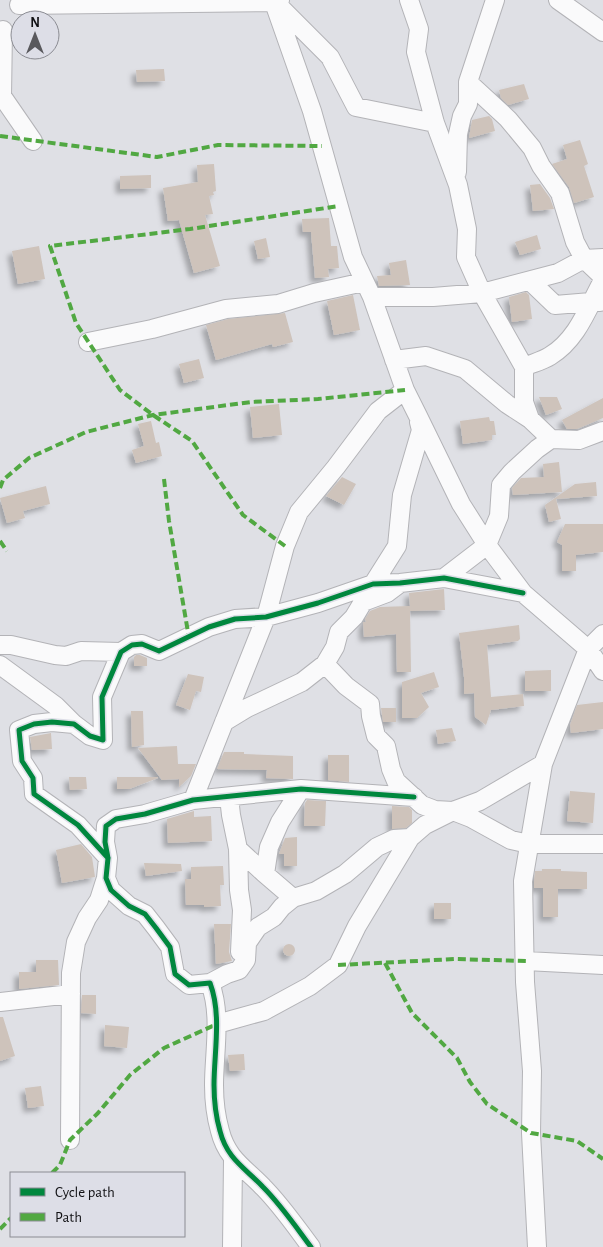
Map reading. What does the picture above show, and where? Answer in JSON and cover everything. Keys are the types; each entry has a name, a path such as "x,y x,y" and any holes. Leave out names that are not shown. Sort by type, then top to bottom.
{"street":[{"path":"33,141 2,96 2,33 21,2 276,0 330,57 356,107 435,123"},
{"path":"276,0 312,111 353,256 368,289 405,390 461,504 487,545 523,593 588,649 603,671"},
{"path":"409,0 420,29 416,52 435,123 458,185 467,229 466,257 482,293 524,367 524,402 530,419"},
{"path":"458,185 458,134 462,116 468,104 468,82 495,0"},
{"path":"558,0 603,32"},
{"path":"468,82 508,119 532,148 541,166 560,193 575,242 584,259 603,278 597,302 586,315 574,335 550,356 524,367"},
{"path":"88,342 152,329 226,309 278,304 314,293 368,289 433,297 482,293 558,273 584,259 603,258"},
{"path":"530,281 555,305 597,302"},
{"path":"394,360 426,356 465,369 507,404 530,419 551,439"},
{"path":"193,800 266,617 285,546 299,512 378,411 405,390"},
{"path":"374,584 397,546 402,495 421,430 418,416"},
{"path":"579,440 603,431"},
{"path":"444,578 487,545 499,516 501,485 537,449 551,439 579,440 603,447"},
{"path":"0,646 11,645 55,656 66,656 80,651 121,652 132,646 142,644 159,651 209,627 235,619 266,617 318,603 374,584 400,584 444,578 523,593"},
{"path":"224,722 247,708 302,682 325,664 335,647 339,632 354,617 363,602 387,593 400,584"},
{"path":"537,1247 531,1133 532,1070 526,982 523,881 543,764 588,649 603,634"},
{"path":"0,665 56,706 74,724 90,736 103,740 102,697 121,652"},
{"path":"325,664 346,686 370,704 376,736 386,746 390,769 396,781 422,805 435,810 453,811 471,818 511,840 529,844 603,844"},
{"path":"74,724 52,722 34,724 19,730 22,762 33,778 34,794 78,825 108,858"},
{"path":"216,1024 264,1011 310,986 338,965 357,926 410,838 425,825 480,800 543,764"},
{"path":"70,1140 72,973 76,942 87,918 99,900 106,878 108,858 105,842 106,826 116,819 145,814 193,800 301,789 414,796"},
{"path":"265,874 269,847 280,822 301,789"},
{"path":"229,797 238,849 238,890 242,910 239,970"},
{"path":"106,878 111,890 129,906 145,914 170,947 175,974 189,985 210,983 239,970 246,960 247,943 258,926 274,916 293,898 316,891 345,874 377,847 394,839 410,838"},
{"path":"238,849 293,898"},
{"path":"526,961 603,965"},
{"path":"210,983 214,994 216,1024 214,1087 220,1131 226,1148 233,1160 264,1188 311,1247"},
{"path":"0,1002 72,994"},
{"path":"232,1247 233,1160"}],"building":[{"path":"164,69 165,81 137,82 136,70"},
{"path":"524,84 529,99 508,105 501,98 499,90"},
{"path":"489,116 492,119 495,131 469,138 472,120"},
{"path":"580,140 588,164 584,166 594,197 574,203 569,187 552,164 567,159 563,145"},
{"path":"214,164 216,191 213,192 214,195 209,196 213,214 205,215 220,266 194,273 179,220 168,221 163,188 198,182 197,165"},
{"path":"151,175 151,188 120,189 120,176"},
{"path":"540,184 550,198 554,209 533,211 530,185"},
{"path":"329,218 331,246 337,246 339,268 328,269 329,277 315,278 311,232 303,232 302,219"},
{"path":"537,235 541,249 520,255 515,242"},
{"path":"266,238 270,257 258,259 254,241"},
{"path":"39,246 45,279 18,284 12,251"},
{"path":"406,260 410,285 379,286 377,276 391,275 389,263"},
{"path":"526,292 529,295 532,319 512,322 509,297"},
{"path":"353,295 360,330 334,335 327,301"},
{"path":"285,313 293,342 273,347 272,344 216,360 206,325 228,319"},
{"path":"199,359 204,378 184,383 179,364"},
{"path":"539,397 557,397 562,409 546,415"},
{"path":"603,398 603,418 577,429 567,429 562,420"},
{"path":"279,404 282,435 253,438 250,407"},
{"path":"489,417 490,421 494,421 496,435 492,435 492,440 463,444 460,421"},
{"path":"151,421 156,443 159,442 162,456 136,463 132,450 144,446 138,424"},
{"path":"559,462 562,492 513,495 512,488 521,478 544,477 543,464"},
{"path":"342,477 356,484 344,505 326,496"},
{"path":"596,482 597,496 556,499 561,519 549,522 545,505 575,484"},
{"path":"46,486 50,504 23,511 25,518 7,523 0,498"},
{"path":"565,524 603,524 603,552 576,555 576,571 562,571 562,545 557,542"},
{"path":"444,589 445,610 410,611 411,672 397,672 396,634 364,637 363,622 366,622 365,619 370,611 380,607 410,606 409,593"},
{"path":"519,625 520,639 518,641 487,645 491,697 523,694 524,706 491,710 486,725 475,717 474,693 464,694 459,633"},
{"path":"136,655 147,658 147,666 134,666 134,657"},
{"path":"551,670 551,691 525,691 525,671"},
{"path":"434,672 439,687 421,693 429,707 417,718 402,718 402,682"},
{"path":"188,674 204,677 201,692 196,691 190,710 176,705"},
{"path":"603,702 603,729 571,733 570,725 577,705"},
{"path":"381,708 396,708 396,722 383,722"},
{"path":"131,711 143,711 144,745 132,747"},
{"path":"452,728 456,741 438,744 436,730"},
{"path":"51,733 52,749 32,750 30,737"},
{"path":"177,746 178,764 196,764 191,776 179,787 179,779 162,780 138,748"},
{"path":"224,752 293,756 293,779 266,778 267,770 217,769"},
{"path":"328,755 349,755 349,782 328,780"},
{"path":"69,777 86,777 87,789 70,790"},
{"path":"117,777 158,778 129,789 117,789"},
{"path":"570,791 595,793 593,823 567,821"},
{"path":"307,800 326,801 325,826 304,826 305,803"},
{"path":"392,806 409,807 412,810 412,823 406,828 392,829"},
{"path":"194,811 194,817 211,816 212,841 168,843 167,819"},
{"path":"297,837 297,866 284,866 284,854 279,854 285,838"},
{"path":"81,844 92,857 95,877 62,883 56,850"},
{"path":"144,863 181,864 182,871 146,876"},
{"path":"223,866 224,885 220,885 221,906 186,905 185,879 191,879 191,867"},
{"path":"542,869 587,872 587,889 558,889 558,917 543,917 543,888 534,888 535,871 542,871"},
{"path":"434,903 451,903 451,919 434,919"},
{"path":"214,924 231,924 229,952 232,961 216,964"},
{"path":"287,944 291,944 295,950 291,956 287,956 283,952 283,948"},
{"path":"36,960 58,960 59,985 19,989 19,972 36,972"},
{"path":"82,995 96,995 96,1014 81,1013"},
{"path":"0,1017 3,1017 15,1056 0,1061"},
{"path":"105,1025 129,1027 127,1048 104,1046"},
{"path":"244,1054 245,1070 230,1071 228,1055"},
{"path":"41,1086 44,1106 28,1108 25,1088"}],"marked path":[{"path":"0,136 157,157 218,145 322,146"},
{"path":"285,546 243,515 192,441 120,390 76,323 50,246 190,229 339,206"},
{"path":"0,488 3,480 29,458 86,432 153,415 251,402 318,399 405,390"},
{"path":"164,479 169,521 189,638"},
{"path":"0,541 7,551"},
{"path":"338,965 455,959 526,961"},
{"path":"385,963 412,1013 457,1058 470,1082 487,1104 531,1133 577,1141 603,1159"},
{"path":"53,1172 60,1165 70,1140 98,1113 130,1075 164,1048 217,1024"},
{"path":"0,1229 10,1219"}],"cycle path":[{"path":"108,858 78,825 34,794 33,778 22,761 19,730 34,724 52,722 74,724 90,736 103,740 102,697 121,652 132,645 142,644 159,651 209,627 235,619 266,617 318,603 373,584 444,578 523,593"},
{"path":"311,1247 276,1201 232,1156 223,1141 217,1120 215,1102 217,1021 214,995 210,983 189,985 175,974 170,947 156,928 145,914 129,906 111,890 106,878 108,858 105,842 106,826 116,819 145,814 193,800 301,789 414,797"}]}
